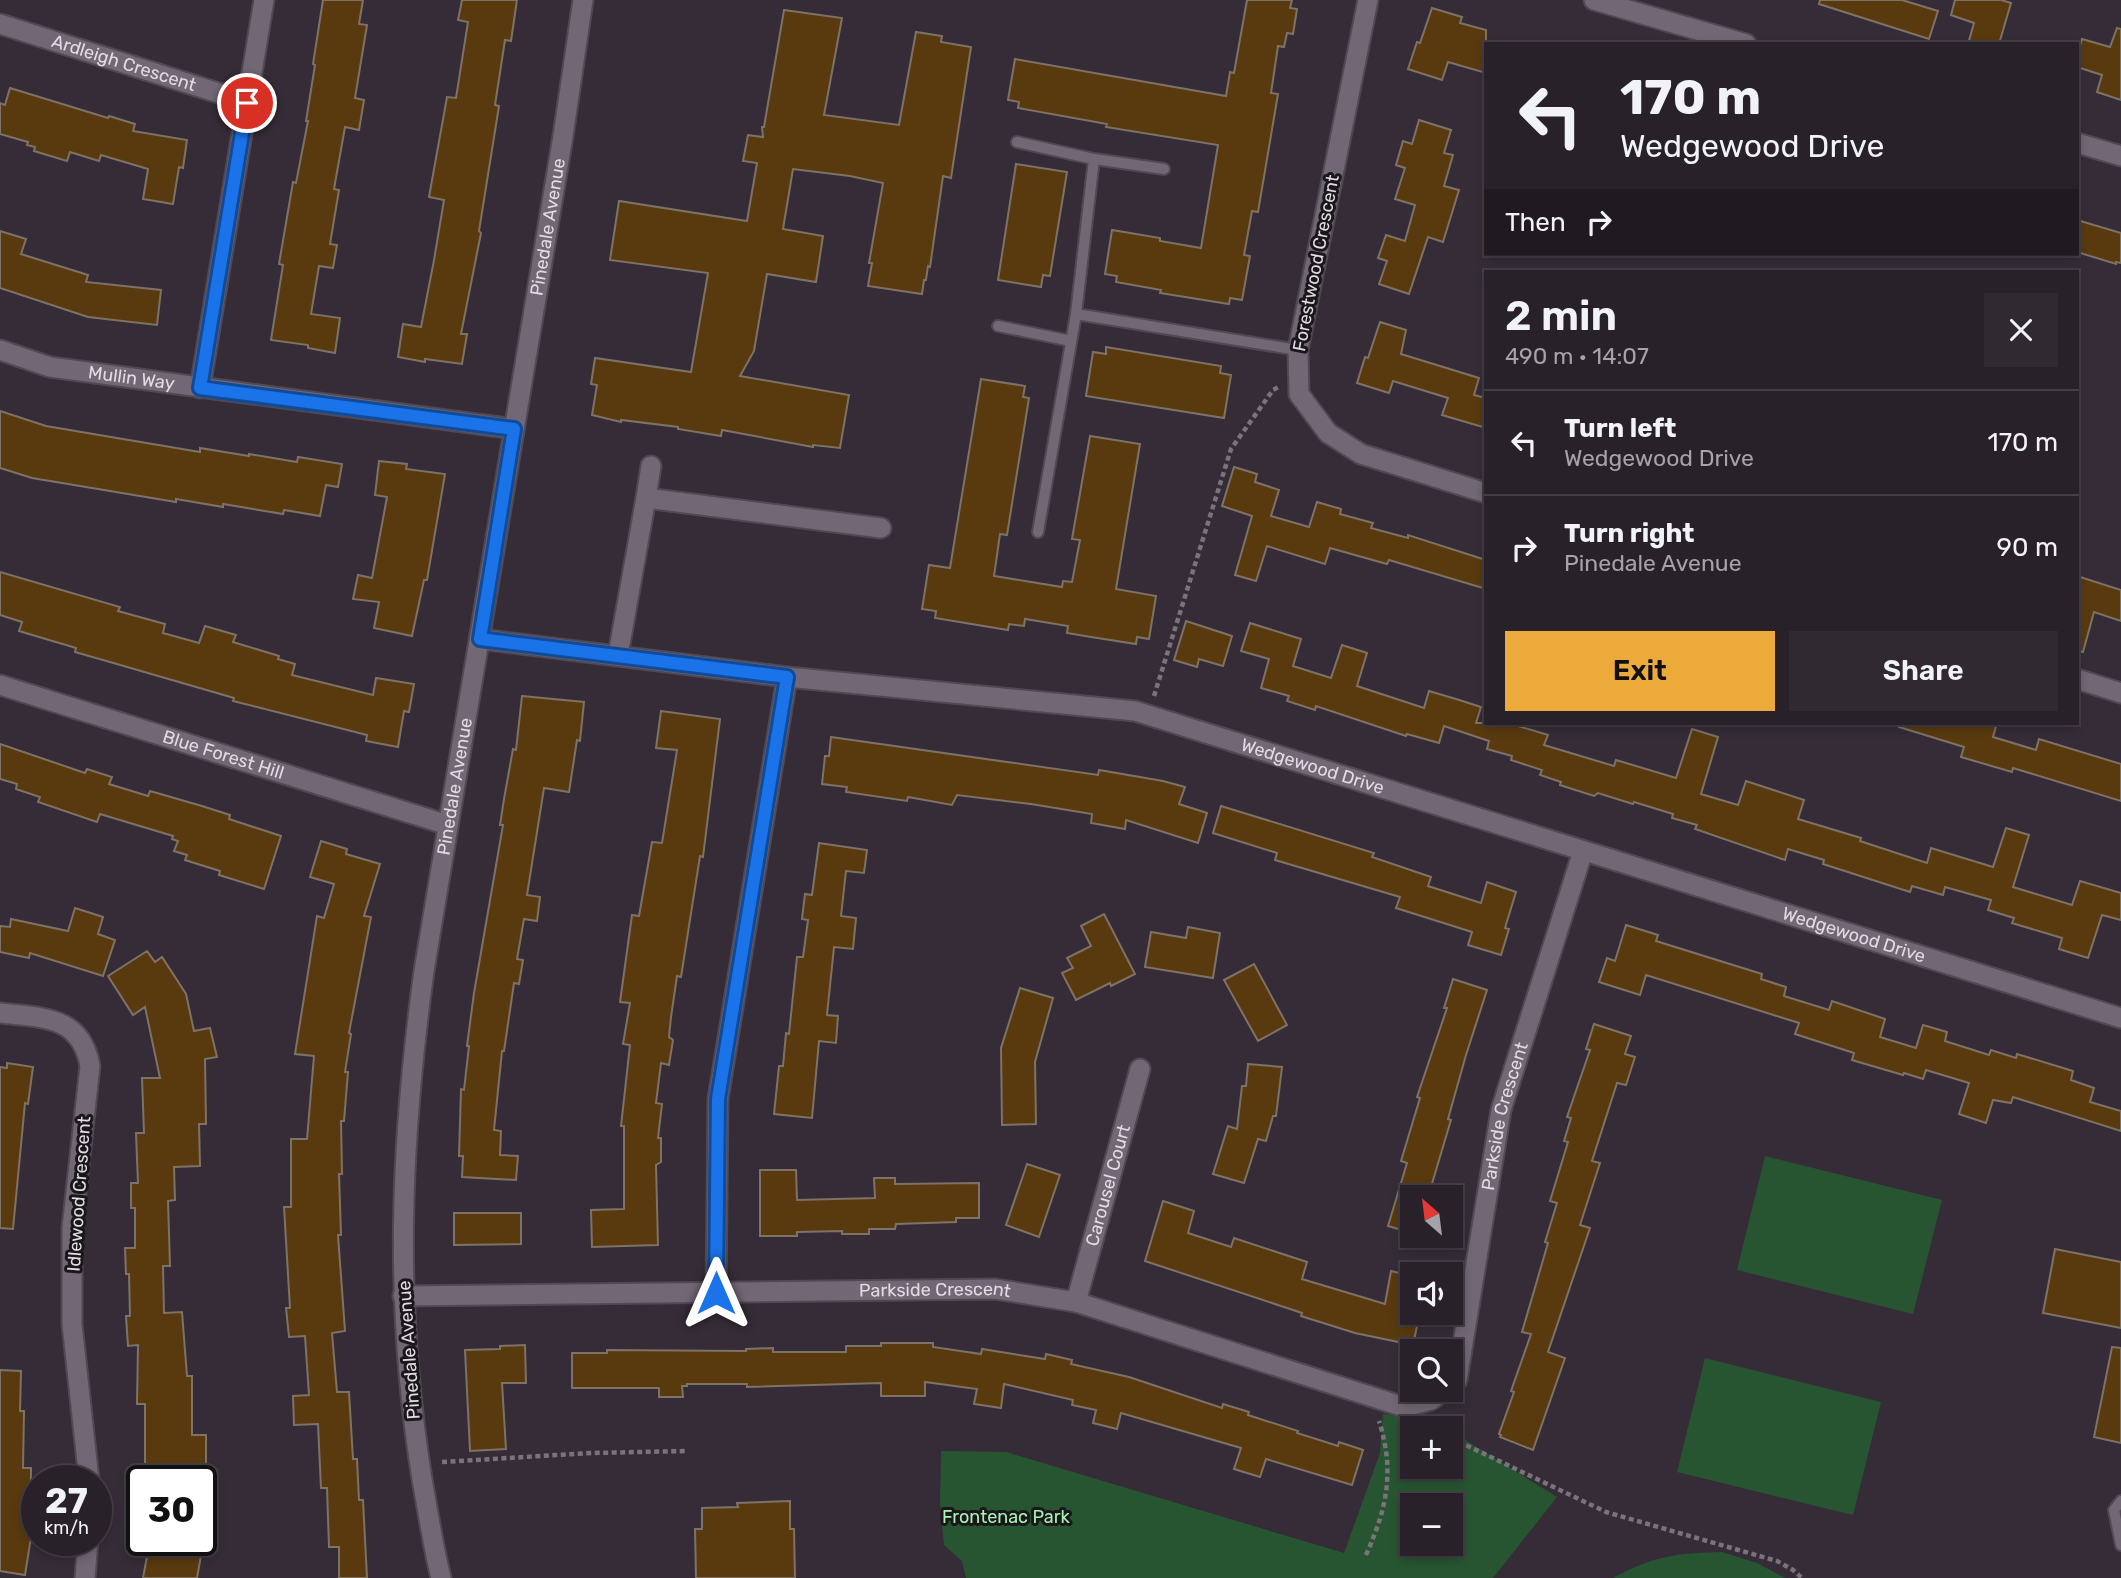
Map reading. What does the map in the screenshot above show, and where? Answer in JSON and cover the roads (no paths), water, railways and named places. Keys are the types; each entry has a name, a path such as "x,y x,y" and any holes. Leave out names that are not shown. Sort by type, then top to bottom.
{"street":[{"path":"200,388 264,0"},
{"name":"Pinedale Avenue","path":"441,1578 411,1399 403,1296 403,1190 411,1068 424,971 583,0"},
{"name":"Forestwood Crescent","path":"1368,0 1297,349 1299,394 1328,433 1361,454 1484,492"},
{"path":"1594,0 1709,38 1734,42"},
{"name":"Ardleigh Crescent","path":"0,24 247,103"},
{"path":"2079,144 2121,156"},
{"name":"Mullin Way","path":"0,351 50,367 514,429"},
{"path":"618,655 651,466"},
{"path":"646,498 881,528"},
{"name":"Wedgewood Drive","path":"480,639 787,677 1135,711 2121,1018"},
{"path":"716,1293 718,1099 787,677"},
{"path":"2079,680 2121,693"},
{"name":"Blue Forest Hill","path":"0,684 448,825"},
{"name":"Parkside Crescent","path":"1463,1342 1500,1110 1583,851"},
{"name":"Idlewood Crescent","path":"0,1013 60,1022 79,1036 87,1050 90,1066 72,1228 72,1324 87,1465"},
{"name":"Carousel Court","path":"1076,1302 1140,1069"},
{"name":"Parkside Crescent","path":"403,1296 995,1289 1076,1302 1404,1408 1424,1402"},
{"path":"85,1578 87,1556"}],"lane":[{"path":"1017,142 1094,159 1164,169"},
{"path":"1038,532 1076,314 1094,159"},
{"path":"1076,314 1297,349"},
{"path":"998,326 1071,341"},
{"path":"2121,1501 2114,1510 2121,1545"}],"park label":[{"name":"Frontenac Park","path":"1006,1517"}]}
